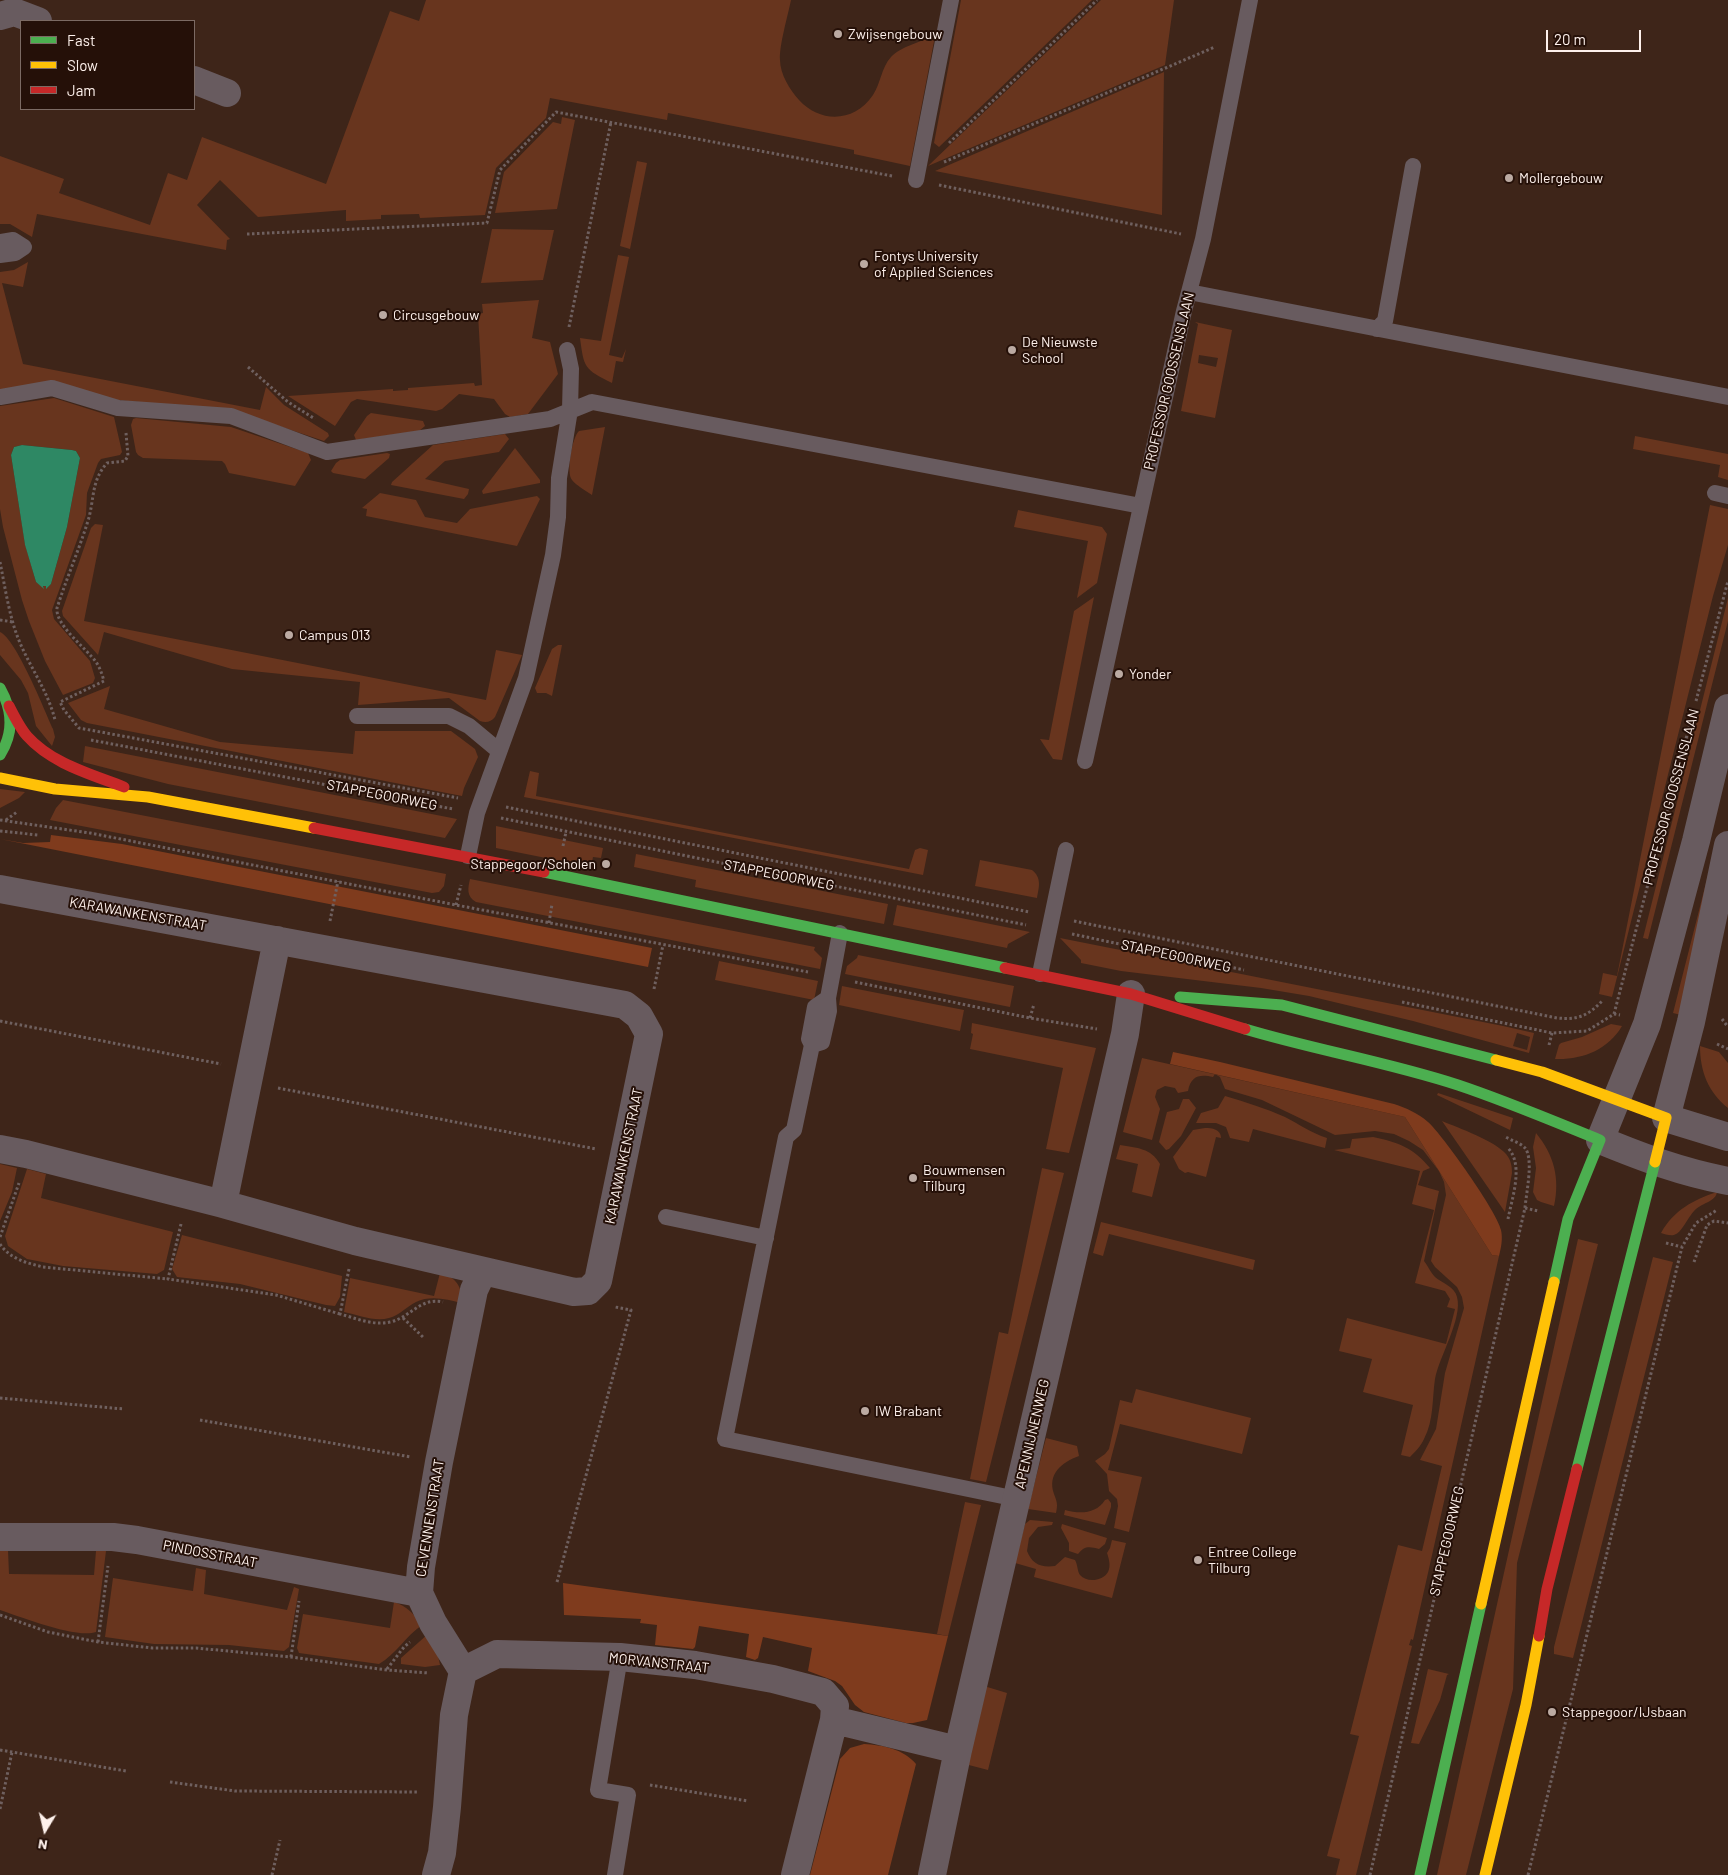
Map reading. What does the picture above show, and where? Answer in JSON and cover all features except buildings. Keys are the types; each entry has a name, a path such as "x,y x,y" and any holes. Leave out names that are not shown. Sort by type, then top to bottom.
{"street":[{"path":"0,16 14,12 35,20"},
{"path":"195,80 227,92"},
{"path":"0,688 21,729 44,750 71,766 148,797"},
{"path":"0,755 7,743 11,730 12,718 9,706"},
{"path":"1420,1875 1568,1219 1647,1024 1696,840 1728,708"},
{"path":"0,778 64,790 148,797 468,856 1131,994 1259,1033 1457,1085 1532,1112 1654,1162 1694,1174 1728,1181"},
{"path":"1484,1875 1526,1705 1547,1589 1689,1028 1728,845"},
{"name":"KARAWANKENSTRAAT","path":"0,889 625,1005 639,1016 649,1034 598,1281 588,1291"},
{"path":"223,1204 277,940"},
{"path":"1131,994 1282,1005 1542,1072 1666,1118 1728,1137"},
{"name":"APENNIJNENWEG","path":"932,1875 958,1750 1125,1034 1131,994"},
{"path":"13,1152 223,1204 355,1241 483,1272 574,1292 588,1291"},
{"name":"CEVENNENSTRAAT","path":"463,1671 433,1623 418,1593 439,1462 470,1307 474,1290 483,1272"},
{"name":"PINDOSSTRAAT","path":"0,1537 113,1537 418,1593"},
{"name":"MORVANSTRAAT","path":"463,1671 497,1654 620,1657 695,1665 773,1679 823,1692 835,1706 834,1720 795,1875"},
{"path":"436,1875 442,1853 454,1715 463,1671"},
{"path":"834,1720 958,1750"}],"lane":[{"path":"917,177 951,0"},
{"name":"PROFESSOR GOOSSENSLAAN","path":"1085,761 1189,292 1203,239 1250,0"},
{"path":"1377,328 1385,321 1413,166"},
{"path":"0,242 13,240 24,247 15,254 0,255"},
{"path":"1189,292 1728,397"},
{"path":"468,856 479,808 526,678 554,555 558,517 559,478 570,410 571,369 567,350"},
{"path":"0,397 52,388 124,409 231,416 327,452 550,419 592,402 1141,506"},
{"path":"357,716 449,716 470,726 500,751"},
{"path":"1040,974 1066,850"},
{"path":"840,933 828,998 829,1011 822,1042 812,1045 794,1130 786,1137 725,1439 1017,1499"},
{"path":"666,1217 766,1238"},
{"path":"614,1875 628,1795 598,1790 620,1657"}],"path":[{"path":"917,177 1097,0"},
{"path":"917,177 1243,36"},
{"path":"247,234 487,223 500,170 556,112 611,122 566,343 567,350"},
{"path":"248,367 288,402 333,430 349,449"},
{"path":"124,409 128,456 125,461 107,463 95,480 88,524 56,608 60,621 96,662 104,681 60,702 79,728 1050,923 1557,1018 1572,1019 1586,1015 1603,1000"},
{"path":"0,562 13,622 54,714 56,724"},
{"name":"PROFESSOR GOOSSENSLAAN","path":"1400,1002 1552,1033 1587,1031 1614,1014 1728,581"},
{"path":"0,620 13,622"},
{"name":"STAPPEGOORWEG","path":"87,739 479,808 1050,923 1254,972"},
{"path":"0,820 90,833 832,977 1030,1018 1125,1034"},
{"path":"0,831 38,836"},
{"path":"324,949 338,881"},
{"path":"639,1016 651,1007 663,944"},
{"path":"0,1020 249,1076 625,1155"},
{"name":"STAPPEGOORWEG","path":"1370,1875 1524,1208 1529,1168 1528,1157 1525,1148 1503,1135"},
{"path":"1508,1148 1516,1160 1516,1172 1508,1219"},
{"path":"0,1237 18,1186 13,1152"},
{"path":"168,1279 188,1196"},
{"path":"1524,1208 1568,1219"},
{"path":"1528,1875 1682,1247 1696,1223 1718,1209"},
{"path":"1694,1262 1707,1225 1714,1221 1728,1223"},
{"path":"1635,1237 1682,1247"},
{"path":"340,1314 355,1241"},
{"path":"0,1244 10,1255 26,1263 43,1267 168,1279 276,1295 374,1322 389,1323 403,1318 424,1302 435,1300 470,1307"},
{"path":"557,1582 630,1310 590,1301 588,1291"},
{"path":"403,1318 424,1338"},
{"path":"0,1398 124,1409"},
{"path":"200,1420 439,1462"},
{"path":"98,1642 113,1537"},
{"path":"291,1657 303,1572"},
{"path":"0,1615 48,1632 98,1642 152,1648 196,1648 291,1657 387,1670 432,1673 463,1671"},
{"path":"0,1750 126,1771"},
{"path":"0,1809 12,1752"},
{"path":"170,1782 235,1791 448,1792"},
{"path":"650,1785 748,1801"},
{"path":"272,1875 280,1840"}],"shaded area":[{"path":"426,0 791,0 781,47 780,65 784,76 789,87 808,108 827,116 838,117 857,111 866,104 878,86 885,66 895,53 905,47 935,36 910,166 854,154 854,150 668,113 667,120 550,98 546,118 496,168 485,215 420,218 419,214 381,215 381,219 346,221 346,210 258,217 220,180 197,205 230,239 227,240 226,250 37,214 32,237 10,224 0,224 0,156 64,179 59,193 150,225 168,173 187,180 202,137 326,184 390,11 419,21"},
{"path":"961,0 1092,0 939,147 934,143"},
{"path":"1101,0 1174,0 1165,65 928,166"},
{"path":"1164,72 1162,215 935,171"},
{"path":"562,117 575,120 557,209 495,213 504,172 553,122 561,124"},
{"path":"637,161 647,163 630,249 620,246"},
{"path":"492,229 554,230 543,280 481,283"},
{"path":"618,255 629,257 609,355 622,358 626,349 623,362 616,361 612,383 591,371 584,362 580,338 601,341"},
{"path":"28,262 23,287 2,283 23,364 260,410 266,387 284,405 328,433 329,436 324,441 234,411 0,389 0,272 14,270"},
{"path":"539,300 532,338 550,342 558,374 528,414 510,417 505,414 494,399 459,394 442,409 436,411 357,399 351,402 335,426 288,396 393,389 393,391 408,390 408,388 474,383 475,386 482,385 478,314 483,313 482,304"},
{"path":"1195,322 1232,330 1215,418 1181,411 1198,324","holes":["1199,355 1218,358 1216,367 1198,363"]},
{"path":"54,398 114,417 122,452 120,455 101,459 98,463 87,493 86,515 52,610 54,619 90,661 95,678 93,683 63,695 45,661 29,621 3,527 0,509 0,406","holes":["22,445 76,451 80,458 67,527 51,584 47,588 43,586 44,588 36,582 25,544 11,455 14,447"]},
{"path":"371,413 423,421 425,426 419,431 356,440 354,435"},
{"path":"133,419 231,427 308,453 311,460 295,486 229,473 222,461 143,458 136,452 131,425"},
{"path":"605,427 592,495 572,480 570,476 571,455 574,440 579,431"},
{"path":"505,434 509,439 499,452 445,461 425,479 469,489 464,499 391,485 433,445"},
{"path":"1635,436 1728,454 1728,480 1718,477 1720,465 1633,449"},
{"path":"22,445 72,450 76,451 80,458 67,527 51,584 46,589 46,586 43,586 44,589 36,582 25,545 11,455 14,447"},
{"path":"515,448 540,480 540,483 483,494 482,491"},
{"path":"390,454 389,458 365,479 331,471 340,460"},
{"path":"380,493 416,500 425,517 457,523 470,509 537,496 540,499 517,546 366,516 367,509 362,508"},
{"path":"1710,505 1728,509 1728,545 1713,596 1612,997 1599,994 1603,973 1617,976"},
{"path":"1018,510 1102,527 1107,534 1097,583 1077,598 1088,541 1014,527"},
{"path":"95,524 103,525 84,621 486,700 496,650 522,655 495,717 486,722 480,721 449,698 358,705 360,682 232,669 104,632 98,655 63,616 62,611 91,528"},
{"path":"1094,597 1062,760 1053,759 1040,739 1049,740 1074,611"},
{"path":"1728,598 1728,621 1648,939 1643,938"},
{"path":"0,632 7,637 14,647 36,691 53,729 55,737 52,746 36,726 28,693 21,680 0,655"},
{"path":"562,645 552,696 546,693 537,693 535,688 552,649"},
{"path":"110,686 104,709 220,742 353,754 355,731 451,731 475,749 478,757 462,796 87,723 81,720 68,703"},
{"path":"85,746 457,819 445,838 168,784 83,762"},
{"path":"530,771 539,773 536,796 909,869 915,850 920,848 928,850 923,875 524,797"},
{"path":"0,789 25,792 19,798 0,808"},
{"path":"63,800 446,874 444,886 439,892 432,893 50,820 56,808"},
{"path":"496,826 603,848 601,858 593,857 591,867 496,848"},
{"path":"51,835 122,844 652,948 648,967 0,839 23,843 50,842"},
{"path":"636,854 888,904 884,924 695,887 696,880 634,867"},
{"path":"980,860 1032,870 1039,879 1037,898 975,886"},
{"path":"1709,871 1685,1016 1673,1013"},
{"path":"470,879 815,947 814,950 822,958 820,969 476,902 469,894"},
{"path":"897,905 1030,932 1008,944 1007,948 893,925"},
{"path":"1060,938 1534,1033 1529,1053 1413,1021 1309,996 1261,988 1121,971 1081,963 1081,960","holes":["1517,1033 1530,1037 1527,1050 1513,1046"]},
{"path":"858,955 1014,986 1010,1007 845,974 847,966"},
{"path":"719,961 818,981 814,1000 715,980"},
{"path":"842,986 964,1010 960,1031 839,1005"},
{"path":"972,1023 1096,1048 1069,1153 1046,1149 1063,1068 970,1049 973,1034 971,1033"},
{"path":"1611,1024 1622,1026 1602,1047 1575,1058 1555,1059 1561,1043 1582,1037"},
{"path":"1700,1046 1719,1052 1728,1063 1728,1108 1715,1095 1706,1080 1700,1055"},
{"path":"1173,1052 1394,1104 1420,1116 1435,1129 1469,1174 1498,1221 1502,1240 1499,1256 1492,1255 1405,1117 1170,1064"},
{"path":"1142,1058 1215,1074 1213,1077 1196,1077 1191,1082 1188,1091 1178,1093 1175,1088 1165,1086 1157,1090 1155,1097 1160,1109 1152,1140 1123,1132"},
{"path":"1216,1075 1405,1117 1492,1255 1499,1256 1413,1640 1411,1639 1409,1645 1412,1646 1356,1875 1336,1875 1340,1859 1327,1856 1359,1736 1350,1734 1398,1545 1422,1551 1442,1466 1420,1460 1436,1429 1445,1373 1464,1308 1462,1297 1457,1287 1431,1261 1446,1195 1444,1182 1439,1171 1423,1150 1409,1141 1394,1134 1375,1131 1335,1135 1262,1100 1225,1089 1220,1077"},
{"path":"1438,1093 1513,1118 1510,1130 1437,1095"},
{"path":"1225,1096 1278,1114 1327,1138 1325,1148 1253,1129 1249,1142 1230,1138 1226,1127 1216,1123 1196,1123 1201,1113 1218,1108"},
{"path":"1183,1099 1189,1099 1196,1108 1181,1136 1166,1150 1159,1142 1167,1112 1179,1109"},
{"path":"1442,1121 1494,1144 1508,1156 1512,1173 1505,1212"},
{"path":"1205,1128 1218,1131 1221,1135 1221,1138 1216,1137 1206,1177 1188,1172 1185,1173 1179,1169 1173,1157 1193,1130"},
{"path":"1536,1133 1547,1150 1554,1167 1556,1196 1554,1206 1537,1200 1533,1192 1536,1168 1533,1147"},
{"path":"1373,1137 1405,1147 1418,1155 1430,1168 1423,1171 1418,1185 1439,1191 1424,1261 1435,1277 1451,1288 1457,1297 1457,1316 1435,1379 1430,1424 1423,1442 1410,1457 1401,1455 1413,1405 1363,1392 1372,1359 1339,1351 1347,1318 1446,1344 1455,1309 1447,1307 1450,1299 1445,1291 1415,1283 1434,1210 1412,1204 1420,1171 1334,1150 1350,1148 1352,1139"},
{"path":"1120,1145 1148,1152 1160,1164 1152,1197 1132,1192 1138,1164 1116,1159"},
{"path":"0,1164 17,1168 12,1192 0,1221"},
{"path":"1042,1168 1064,1173 986,1482 970,1479 999,1332 1008,1334"},
{"path":"27,1169 46,1174 41,1198 173,1232 164,1270 157,1274 63,1266 27,1259 8,1246 5,1236"},
{"path":"1717,1192 1712,1200 1693,1212 1678,1233 1668,1235 1661,1233 1678,1212 1700,1199"},
{"path":"1101,1222 1255,1260 1253,1270 1109,1234 1103,1256 1093,1253"},
{"path":"182,1235 342,1276 340,1297 335,1306 326,1305 240,1284 177,1277 172,1269"},
{"path":"1578,1239 1598,1244 1517,1563 1513,1689 1466,1875 1437,1875"},
{"path":"1653,1257 1673,1262 1573,1658 1554,1654 1554,1647"},
{"path":"440,1273 450,1277 457,1284 461,1292 461,1303 433,1298 421,1300 393,1317 384,1319 366,1318 344,1312 350,1278 434,1296"},
{"path":"1136,1389 1251,1418 1242,1454 1120,1424 1108,1470 1142,1477 1129,1532 1114,1528 1118,1506 1117,1499 1109,1491 1107,1474 1095,1461 1109,1449 1120,1400 1132,1403"},
{"path":"1046,1438 1077,1446 1079,1456 1062,1465 1054,1475 1052,1487 1057,1503 1056,1513 1028,1509"},
{"path":"1108,1499 1111,1507 1105,1525 1064,1515 1065,1510 1087,1512 1097,1508"},
{"path":"965,1502 981,1505 948,1636 937,1634"},
{"path":"1030,1520 1053,1522 1052,1525 1038,1527 1029,1538 1027,1551 1034,1562 1041,1566 1055,1566 1065,1557 1075,1560 1080,1575 1091,1580 1099,1579 1108,1572 1110,1565 1107,1553 1112,1540 1126,1543 1112,1598 1034,1577 1036,1569 1015,1563 1025,1524"},
{"path":"1062,1524 1107,1538 1105,1544 1099,1549 1090,1547 1082,1549 1078,1554 1069,1551 1069,1543 1061,1528"},
{"path":"0,1550 8,1550 9,1574 94,1575 96,1551 106,1551 96,1632 87,1633 63,1630 0,1610"},
{"path":"196,1568 206,1570 204,1594 287,1610 294,1587 299,1589 289,1647 284,1651 229,1645 154,1644 105,1637 113,1578 193,1591"},
{"path":"563,1583 948,1636 927,1720 906,1723 864,1712 855,1705 842,1686 835,1681 808,1671 812,1648 763,1637 758,1658 755,1660 746,1657 749,1634 699,1626 693,1649 655,1645 657,1625 640,1623 641,1619 564,1615"},
{"path":"394,1602 410,1611 422,1625 379,1664 299,1653 297,1648 303,1614 390,1628"},
{"path":"428,1634 437,1651 440,1665 425,1667 401,1664 401,1658"},
{"path":"1428,1669 1449,1674 1447,1675 1440,1700 1419,1744 1411,1743"},
{"path":"984,1686 1007,1693 988,1770 965,1764"},
{"path":"864,1744 878,1745 899,1751 916,1764 888,1875 810,1875 840,1759 850,1748"}],"traffic: fast":[{"path":"0,688 7,705 10,722 8,738 0,755"},
{"path":"544,872 1005,968"},
{"path":"1180,997 1282,1005 1496,1060"},
{"path":"1245,1029 1458,1085 1512,1104 1600,1140 1568,1219 1554,1282"},
{"path":"1577,1469 1655,1162"},
{"path":"1420,1875 1481,1604"}],"traffic: slow":[{"path":"0,778 55,789 148,797 314,828"},
{"path":"1496,1060 1542,1072 1666,1118 1655,1162"},
{"path":"1481,1604 1554,1282"},
{"path":"1485,1875 1526,1705 1539,1636"}],"traffic: jam":[{"path":"9,706 27,736 48,754 85,773 124,787"},
{"path":"314,828 544,872"},
{"path":"1005,968 1131,994 1245,1029"},
{"path":"1539,1636 1547,1589 1577,1469"}],"place":[{"name":"Zwijsengebouw","path":"838,34"},
{"name":"Mollergebouw","path":"1509,178"},
{"name":"Fontys University of Applied Sciences","path":"864,264"},
{"name":"Circusgebouw","path":"383,315"},
{"name":"De Nieuwste School","path":"1012,350"},
{"name":"Campus 013","path":"289,635"},
{"name":"Yonder","path":"1119,674"},
{"name":"Stappegoor/Scholen","path":"606,864"},
{"name":"Bouwmensen Tilburg","path":"913,1178"},
{"name":"IW Brabant","path":"865,1411"},
{"name":"Entree College Tilburg","path":"1198,1560"},
{"name":"Stappegoor/IJsbaan","path":"1552,1712"}]}
